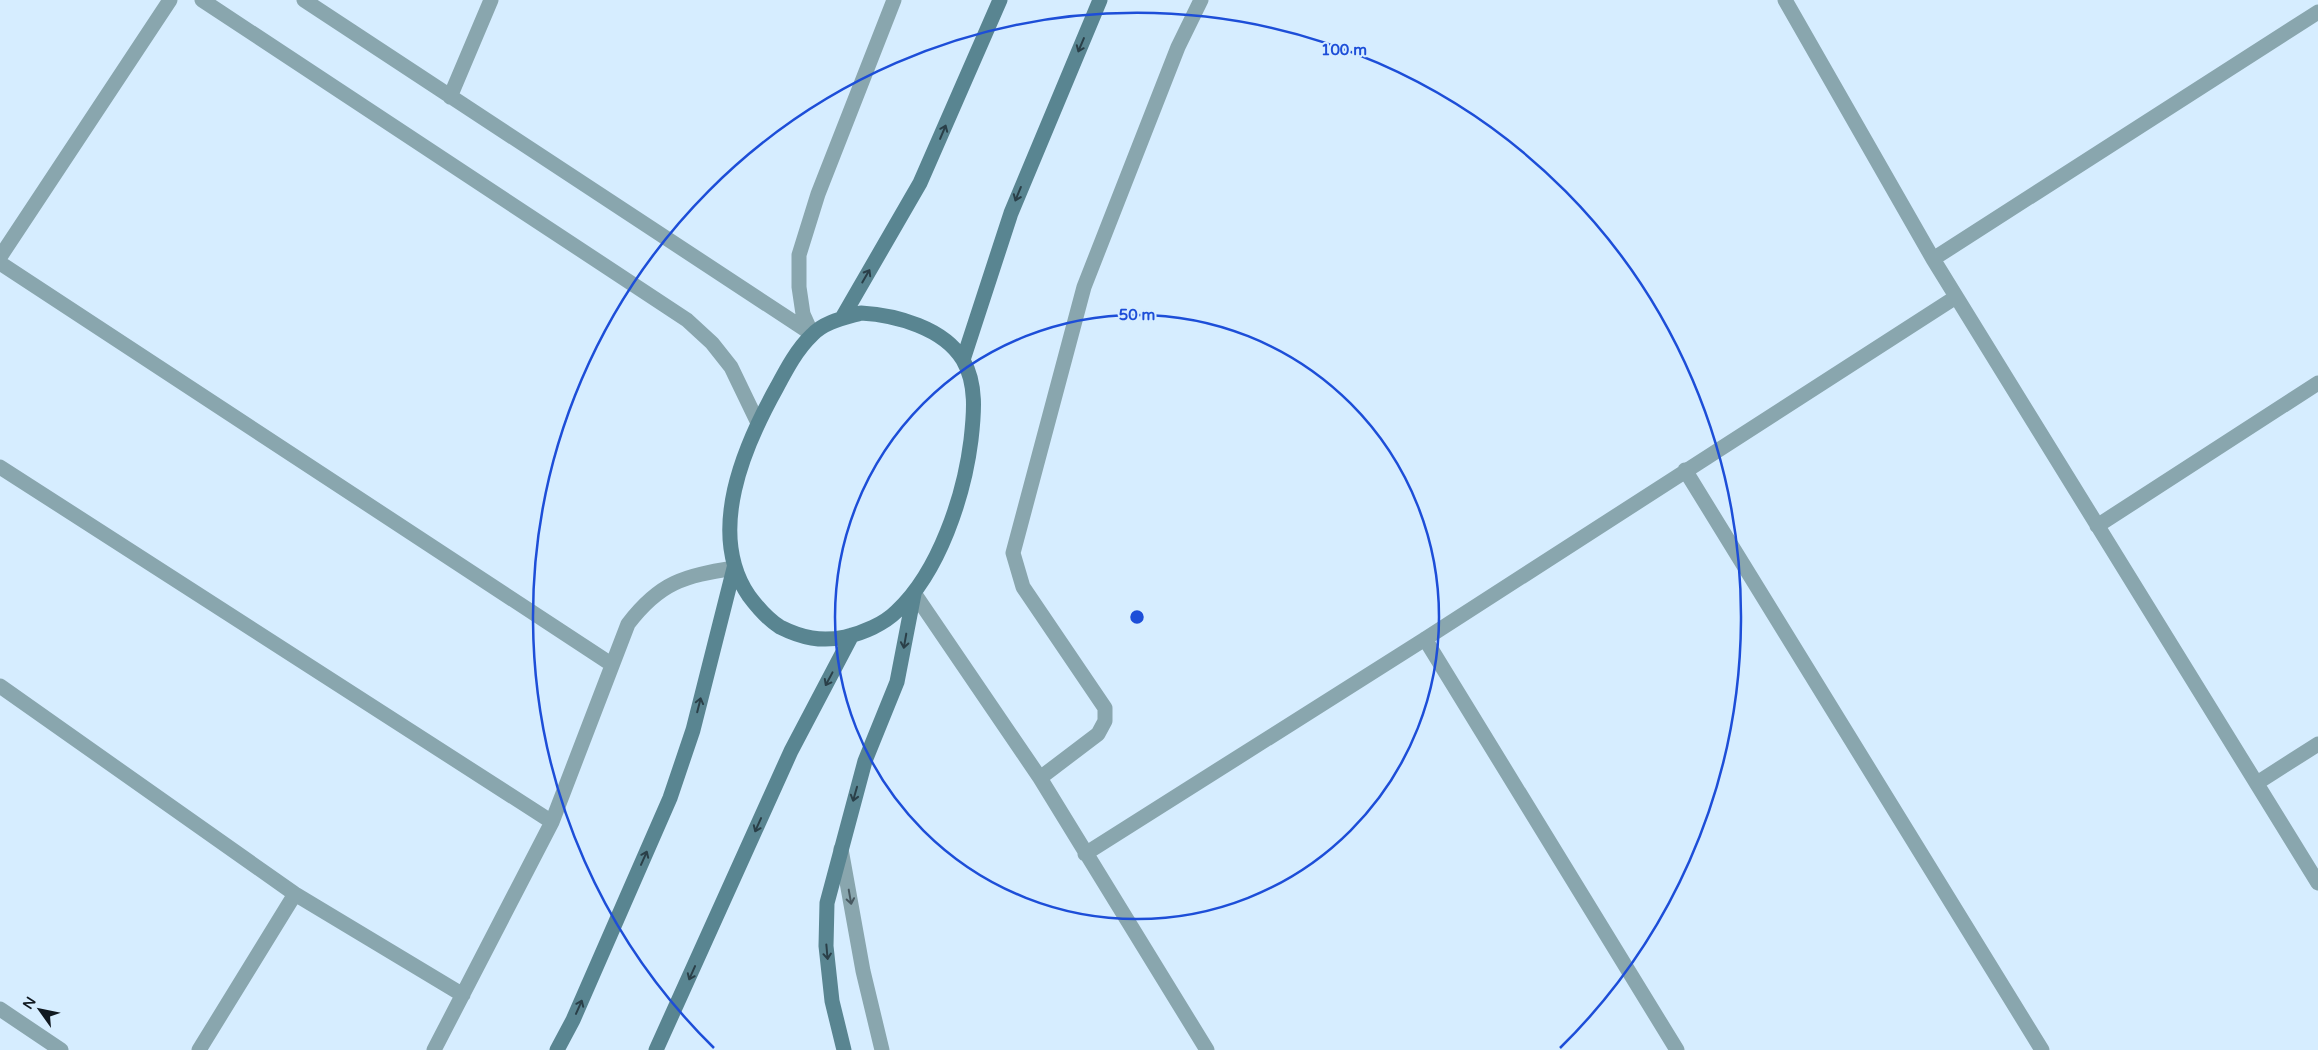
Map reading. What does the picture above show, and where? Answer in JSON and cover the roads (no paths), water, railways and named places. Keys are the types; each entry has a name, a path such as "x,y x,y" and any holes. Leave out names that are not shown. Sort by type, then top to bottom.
{"main road":[{"path":"842,318 920,183 1000,0"},
{"path":"963,360 1010,213 1100,0"},
{"path":"860,313 878,314 905,322 933,332 951,345 963,360 971,377 974,410 968,467 939,552 914,593 896,612 866,630 852,635 815,640 793,634 770,622 748,595 734,568 730,547 730,522 736,486 758,423 787,369 812,334 826,324 842,318 860,313"},
{"path":"557,1050 573,1020 670,798 693,730 734,568"},
{"path":"844,1050 832,1002 826,946 827,903 865,761 897,682 914,593"},
{"path":"656,1050 791,751 852,635"}],"street":[{"path":"0,257 170,0"},
{"path":"202,0 687,320 712,343 731,367 758,423"},
{"path":"304,0 812,334"},
{"path":"450,97 491,0"},
{"path":"812,334 802,305 799,287 799,255 818,194 894,0"},
{"path":"1040,778 1098,734 1105,721 1105,708 1023,587 1013,553 1084,287 1178,47 1201,0"},
{"path":"1784,0 1933,259 2318,883"},
{"path":"1933,259 2318,12"},
{"path":"0,263 611,664"},
{"path":"1085,854 1425,639 1956,297"},
{"path":"2097,526 2318,383"},
{"path":"0,467 552,822"},
{"path":"1685,470 2042,1050"},
{"path":"434,1050 552,822 611,664 628,624 644,602 668,585 699,574 734,568"},
{"path":"914,593 1040,778 1207,1050"},
{"path":"1425,639 1677,1050"},
{"path":"0,686 295,894 463,995"},
{"path":"2256,783 2318,744"},
{"path":"842,849 862,970 882,1050"},
{"path":"199,1050 295,894"},
{"path":"0,1009 61,1050"}]}
